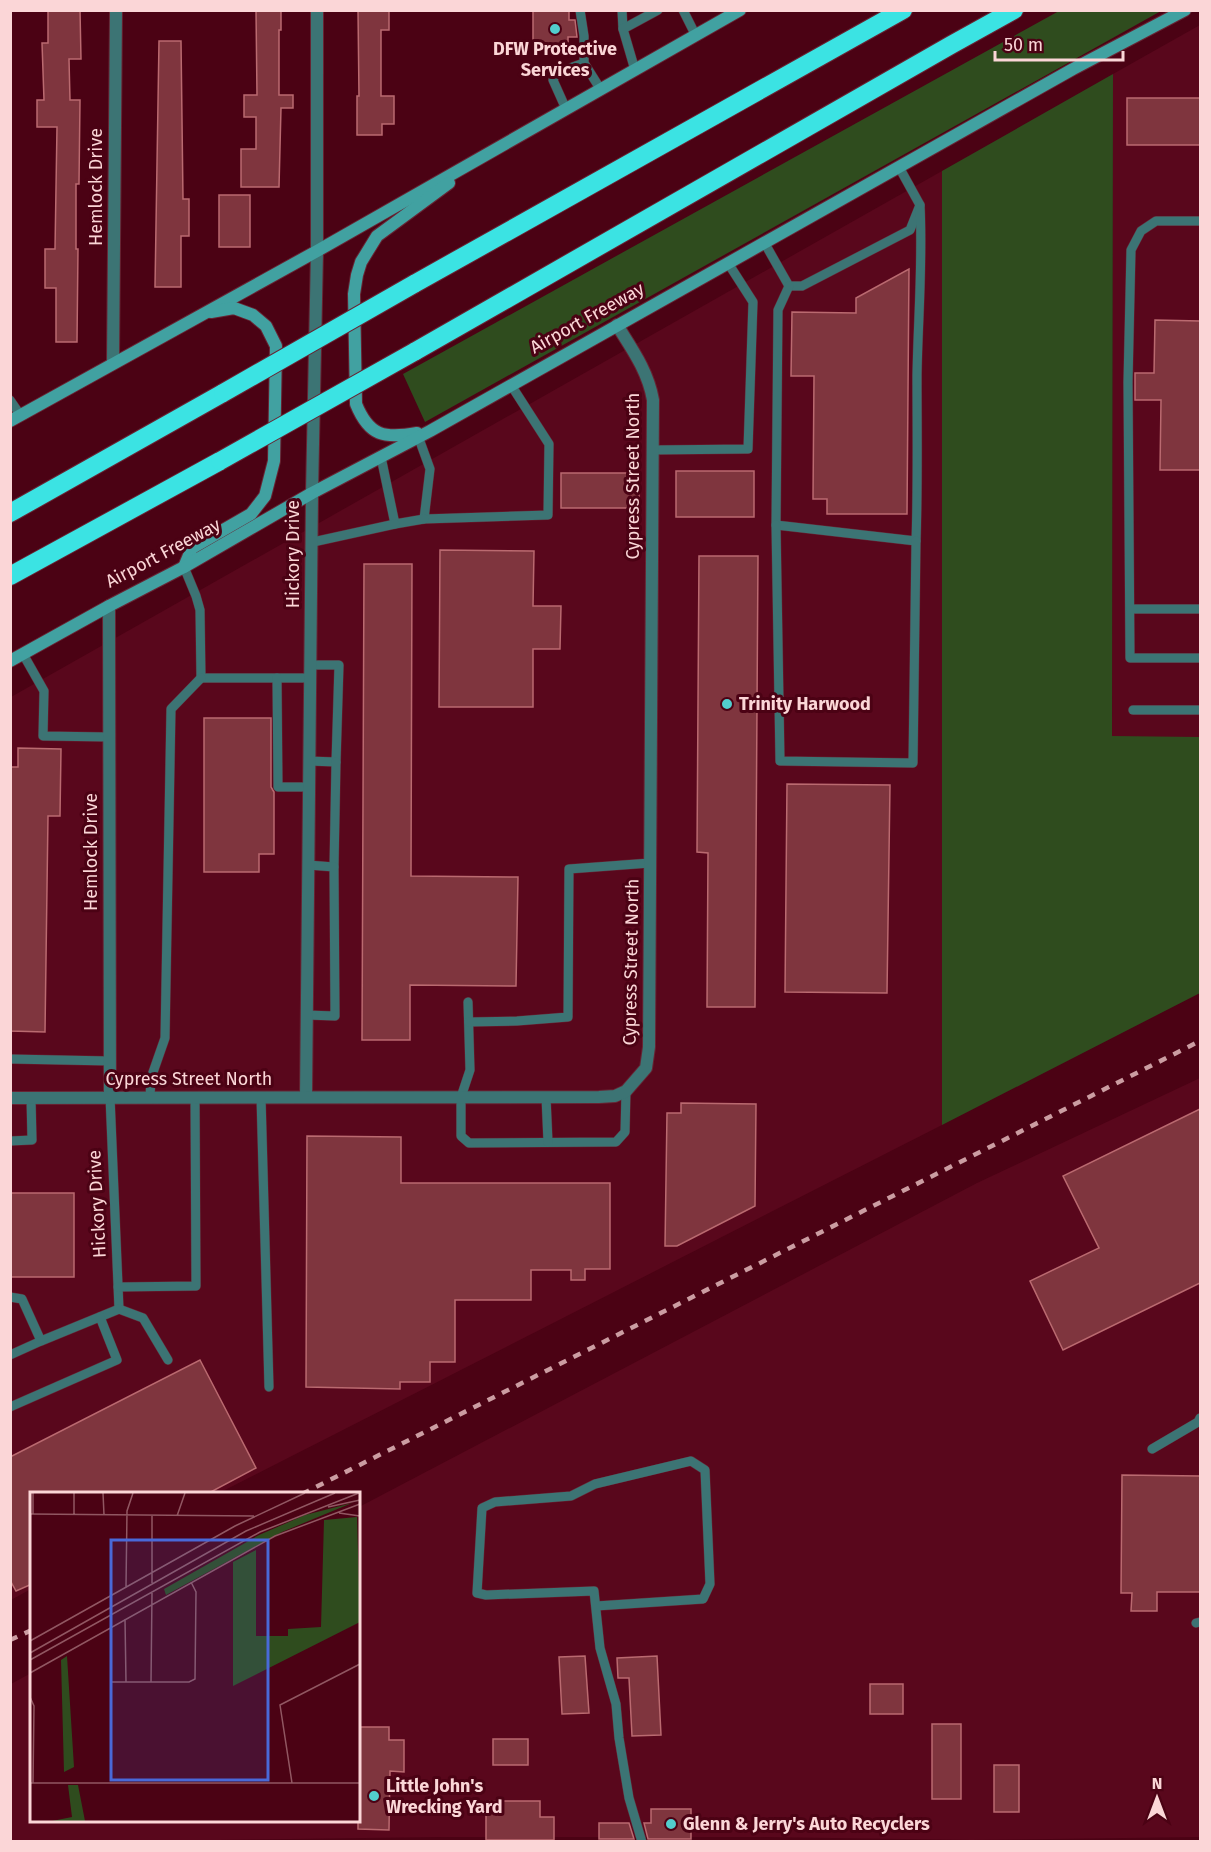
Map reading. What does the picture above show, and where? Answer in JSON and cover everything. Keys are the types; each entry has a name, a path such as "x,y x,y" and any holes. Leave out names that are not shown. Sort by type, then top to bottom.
{"highway":[{"path":"10,513 903,10"},
{"path":"10,576 414,352 1014,10"}],"main road":[{"path":"16,418 740,10"},
{"name":"Airport Freeway","path":"10,661 424,434 1073,69 1185,10"},
{"path":"424,434 396,437 380,433 369,428 356,404 354,294 357,275 361,262 377,236 501,146"},
{"path":"184,567 192,548 251,514 265,496 274,461 276,346 267,326 253,315 234,308 202,314"}],"street":[{"name":"Hemlock Drive","path":"113,363 116,10"},
{"name":"Hickory Drive","path":"306,1097 317,10"},
{"name":"Cypress Street North","path":"10,1098 599,1097 615,1096 626,1091 646,1068 649,1047 653,400 650,384 640,363 617,325"},
{"name":"Hemlock Drive","path":"109,606 110,1097"}],"lane":[{"path":"580,10 585,36 585,63 601,90"},
{"path":"622,10 623,29 634,70"},
{"path":"623,29 658,10"},
{"path":"683,10 696,36"},
{"path":"566,110 554,80 556,73 585,63"},
{"path":"789,285 778,310 776,525 780,761 913,763 918,364 922,236 920,205 899,167"},
{"path":"789,285 802,286 910,230 920,205"},
{"path":"1200,221 1156,221 1141,231 1131,250 1128,382 1130,658 1200,658"},
{"path":"764,242 789,285"},
{"path":"652,450 748,449 753,302 728,263"},
{"path":"312,542 424,519 548,515 549,444 511,385"},
{"path":"10,400 16,418"},
{"path":"424,434 430,469 424,519"},
{"path":"381,457 395,524"},
{"path":"776,525 916,541"},
{"path":"150,1097 151,1078 165,1038 171,709 201,678 200,610 184,567"},
{"path":"1131,609 1200,609"},
{"path":"23,654 44,691 43,736 109,737"},
{"path":"201,678 277,678 339,665 334,867 335,1016 307,1015"},
{"path":"277,678 278,787 309,787"},
{"path":"1133,710 1200,710"},
{"path":"309,761 336,762"},
{"path":"469,1022 517,1022 568,1017 569,868 650,863"},
{"path":"308,865 334,867"},
{"path":"468,1002 470,1070 461,1097 461,1136 469,1143 616,1142 625,1132 626,1091"},
{"path":"10,1059 110,1061"},
{"name":"Hickory Drive","path":"110,1097 119,1309"},
{"path":"118,1287 196,1286 195,1097"},
{"path":"261,1097 269,1388"},
{"path":"546,1097 548,1142"},
{"path":"10,1141 32,1140 31,1098"},
{"path":"10,1297 22,1299 41,1341"},
{"path":"10,1355 119,1309 143,1318 168,1359"},
{"path":"10,1407 117,1360 100,1317"},
{"path":"1152,1449 1198,1422 1200,1418"},
{"path":"596,1606 703,1599 710,1584 705,1470 691,1461 595,1484 571,1496 495,1502 482,1508 477,1593 594,1591 600,1648 616,1704 629,1798 642,1842"}],"shaded area":[{"path":"1200,25 1200,737 1112,737 1113,74"},
{"path":"942,171 942,1125 221,1492 30,1492 30,1590 11,1600 11,697"},
{"path":"1200,1078 1200,1837 971,1840 760,1837 442,1837 11,1842 11,1684 30,1674 30,1822 360,1822 360,1506 977,1183"}],"green space":[{"path":"1059,11 1161,11 425,422 403,374"},
{"path":"1113,74 1112,736 1200,737 1200,993 942,1125 942,171"}],"building":[{"path":"48,10 80,10 81,59 69,59 70,100 80,100 79,184 76,184 77,342 56,342 56,288 45,288 45,249 55,249 57,127 37,127 37,100 44,100 42,43 48,43"},
{"path":"256,10 281,10 279,95 293,95 293,108 281,108 279,187 241,187 241,149 256,149 256,117 244,117 244,95 257,95"},
{"path":"358,10 389,10 389,30 381,30 381,96 394,96 394,124 382,124 382,135 357,135"},
{"name":"DFW Protective Services","path":"533,10 569,10 569,20 575,20 577,37 568,37 568,51 533,51"},
{"path":"159,41 181,41 183,199 189,199 189,236 181,236 181,287 155,287"},
{"path":"1127,98 1200,98 1200,145 1127,145"},
{"path":"219,195 250,195 250,247 219,247"},
{"path":"909,269 907,514 827,514 827,499 813,499 814,376 791,376 792,312 856,313 856,298"},
{"path":"1155,320 1200,321 1200,470 1160,470 1161,400 1135,400 1135,373 1154,373"},
{"path":"676,471 754,471 754,517 676,517"},
{"path":"561,473 639,473 639,508 561,508"},
{"path":"440,550 534,551 533,606 561,606 560,649 533,649 533,707 439,707"},
{"name":"Trinity Harwood","path":"699,556 758,556 755,1007 707,1007 708,853 697,852"},
{"path":"364,564 412,564 411,876 518,877 516,986 410,985 410,1040 362,1040"},
{"path":"204,718 271,718 274,854 259,854 259,872 204,872"},
{"path":"18,748 61,749 60,816 48,816 45,1032 10,1031 10,767 18,767"},
{"path":"787,784 890,785 887,993 785,992"},
{"path":"681,1103 756,1104 755,1206 677,1246 665,1246 667,1113 681,1113"},
{"path":"1200,1109 1200,1283 1063,1350 1030,1281 1099,1248 1063,1176"},
{"path":"307,1136 401,1137 401,1183 610,1183 610,1269 585,1269 585,1280 571,1280 571,1270 531,1270 531,1300 455,1300 455,1362 430,1362 430,1382 400,1382 400,1389 306,1387"},
{"path":"10,1193 74,1193 74,1277 10,1277"},
{"path":"200,1360 256,1468 211,1492 30,1492 30,1585 16,1591 10,1580 10,1457"},
{"path":"1122,1475 1200,1476 1200,1592 1157,1592 1157,1611 1131,1611 1132,1593 1121,1593"},
{"path":"585,1656 589,1713 562,1714 559,1657"},
{"path":"657,1656 661,1735 632,1736 629,1678 618,1678 617,1658"},
{"path":"870,1684 903,1684 903,1714 870,1714"},
{"path":"932,1724 961,1724 961,1799 932,1799"},
{"name":"Little John's Wrecking Yard","path":"360,1727 389,1727 389,1740 404,1740 404,1772 390,1771 389,1830 358,1829 358,1822 360,1822"},
{"path":"493,1739 528,1739 528,1765 493,1765"},
{"path":"994,1765 1019,1765 1019,1812 994,1812"},
{"path":"486,1801 540,1801 540,1817 554,1817 554,1840 486,1840"},
{"name":"Glenn & Jerry's Auto Recyclers","path":"651,1809 691,1809 691,1839 648,1839 644,1823 651,1823"},
{"path":"599,1823 629,1823 634,1839 599,1839"}],"railway":[{"path":"306,1492 1200,1041"},
{"path":"10,1640 30,1631"}],"place":[{"name":"DFW Protective Services","path":"555,29"},
{"name":"Trinity Harwood","path":"727,704"},
{"name":"Little John's Wrecking Yard","path":"374,1796"},
{"name":"Glenn & Jerry's Auto Recyclers","path":"671,1824"}]}
